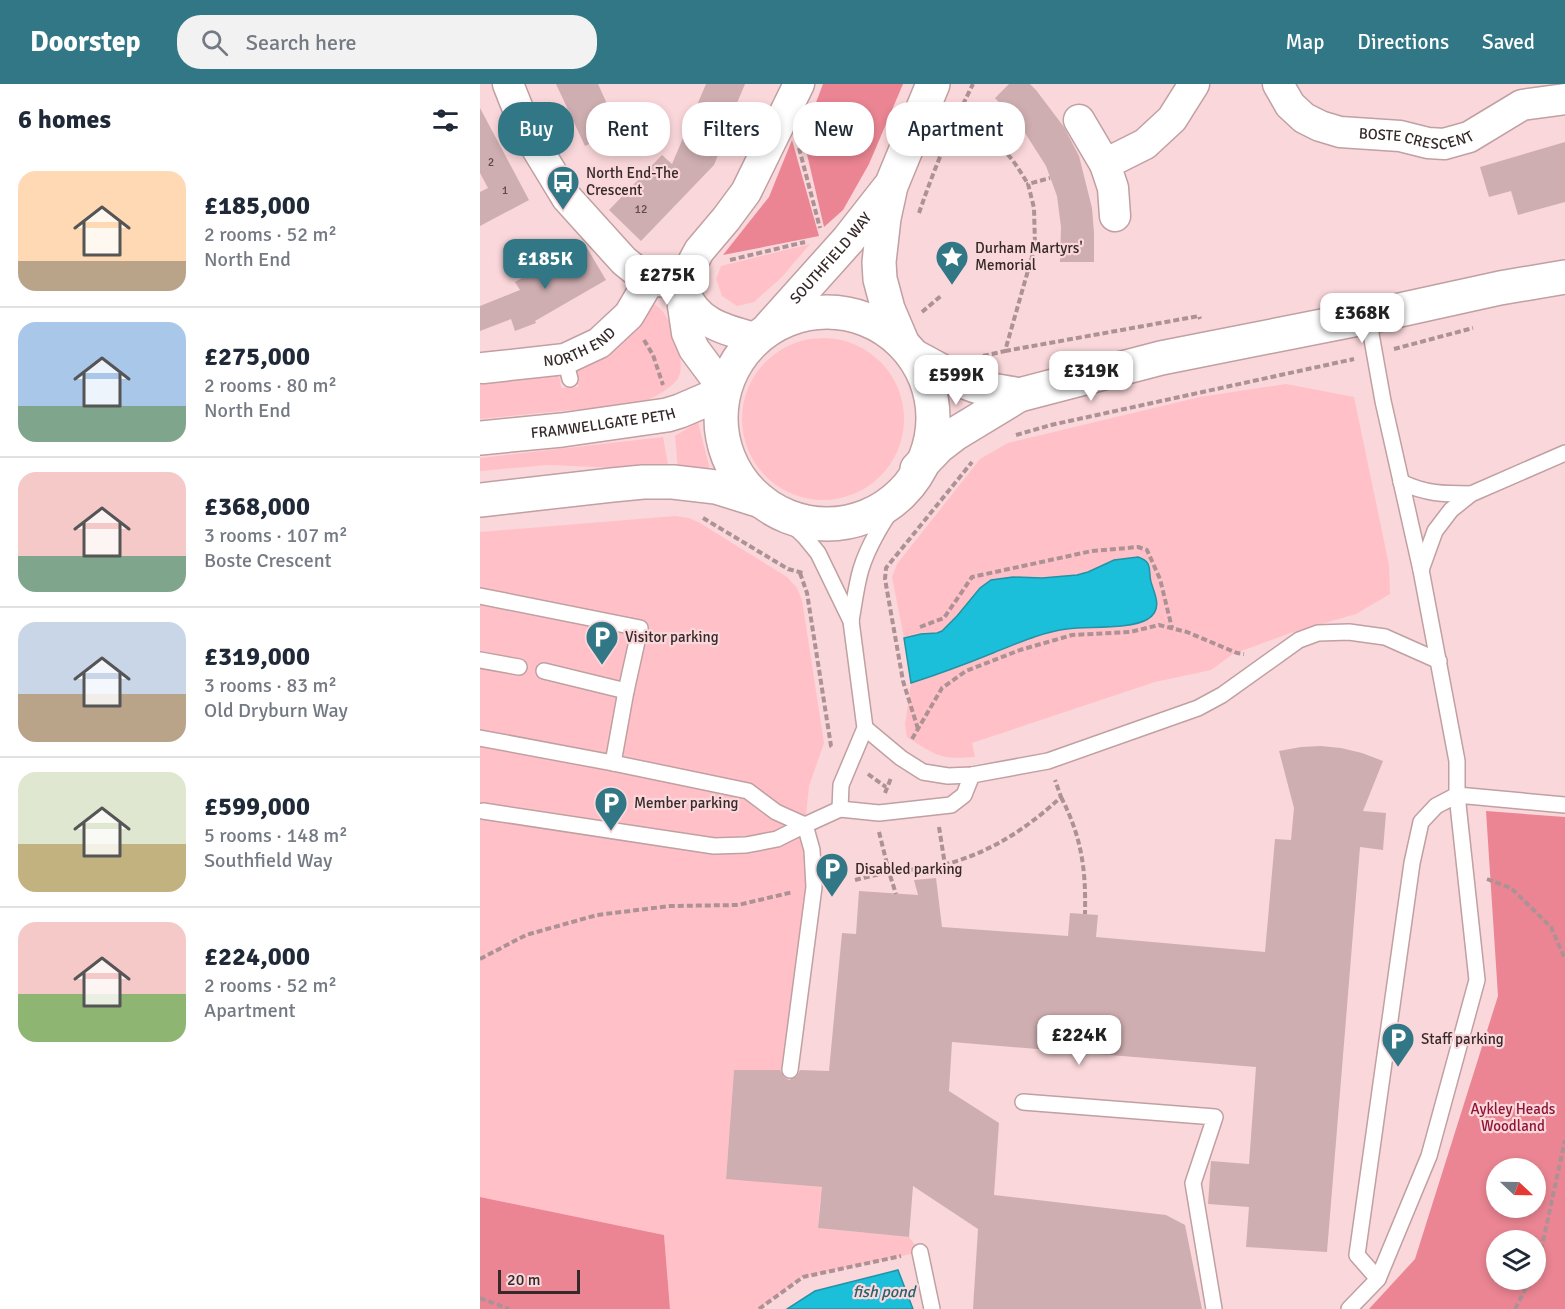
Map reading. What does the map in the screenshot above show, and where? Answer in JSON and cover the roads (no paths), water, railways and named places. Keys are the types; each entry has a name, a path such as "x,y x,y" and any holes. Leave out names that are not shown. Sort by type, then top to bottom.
{"main road":[{"name":"SOUTHFIELD WAY","path":"908,349 888,309 880,279 879,262 884,218 891,186 933,84"},
{"name":"SOUTHFIELD WAY","path":"761,334 844,246 891,186"},
{"path":"481,500 643,482 673,482 716,487 819,524 857,521 888,505 938,447 977,419 1019,394 1149,361 1500,288 1565,277"},
{"path":"770,507 745,485 734,469 725,444 721,415 723,390 728,375 734,364 761,334 796,319 817,314 855,317 888,332 908,349 950,376 985,389 1019,394"},
{"path":"908,349 926,375 933,419 928,449 911,480"},
{"name":"FRAMWELLGATE PETH","path":"480,438 562,430 667,415 723,390"}],"street":[{"path":"508,84 528,134 567,198 624,261 649,281 685,286"},
{"path":"1105,164 1145,144 1172,119 1194,84"},
{"name":"BOSTE CRESCENT","path":"1278,84 1290,105 1304,118 1320,126 1340,132 1400,136 1428,143 1444,144 1469,138 1522,105 1565,99"},
{"path":"723,390 694,349 687,333 683,306 685,286 691,266 699,251 746,192 794,96"},
{"path":"1080,120 1105,164 1113,188 1115,216"},
{"name":"NORTH END","path":"483,368 567,369 599,344 629,315 649,281"},
{"path":"685,286 688,302 693,309 718,327 761,334"}],"lane":[{"path":"1349,1309 1378,1279 1429,1156 1477,980 1457,795 1457,761 1421,570 1383,401 1368,317"},
{"path":"1421,570 1435,531 1451,510 1471,494 1565,453"},
{"path":"840,809 841,784 865,728 851,621 861,569 881,525 911,480"},
{"path":"1401,482 1418,490 1434,493 1471,494"},
{"path":"770,507 805,537 818,553 851,621"},
{"path":"480,596 640,628 613,764"},
{"path":"865,728 901,758 923,772 948,776 972,775 1048,761 1198,708 1299,640 1318,633 1349,632 1384,637 1438,662"},
{"path":"480,660 519,667"},
{"path":"543,671 626,691"},
{"path":"480,738 748,792 776,812 805,825"},
{"path":"483,811 714,846 746,845 777,839 840,809 879,813 951,805 964,795 972,775"},
{"path":"1378,1279 1357,1256 1412,863 1421,822 1436,806 1457,795 1565,805"},
{"path":"790,1070 814,887 812,850 805,825"},
{"path":"1023,1101 1215,1117 1193,1183 1214,1309"},
{"path":"920,1252 932,1309"}],"water":[{"path":"1138,557 1146,561 1149,566 1157,602 1153,615 1148,619 1131,625 1067,629 1048,633 911,683 904,638 942,631 980,588 991,580 1077,575 1114,560"},
{"name":"fish pond","path":"898,1270 913,1309 787,1309 815,1291"}],"place":[{"name":"North End-The Crescent","path":"563,211"},
{"name":"Durham Martyrs' Memorial","path":"952,286"},
{"name":"Visitor parking","path":"602,666"},
{"name":"Member parking","path":"611,832"},
{"name":"Disabled parking","path":"832,898"},
{"name":"Staff parking","path":"1398,1068"}],"park label":[{"name":"Aykley Heads Woodland","path":"1513,1118"}]}
